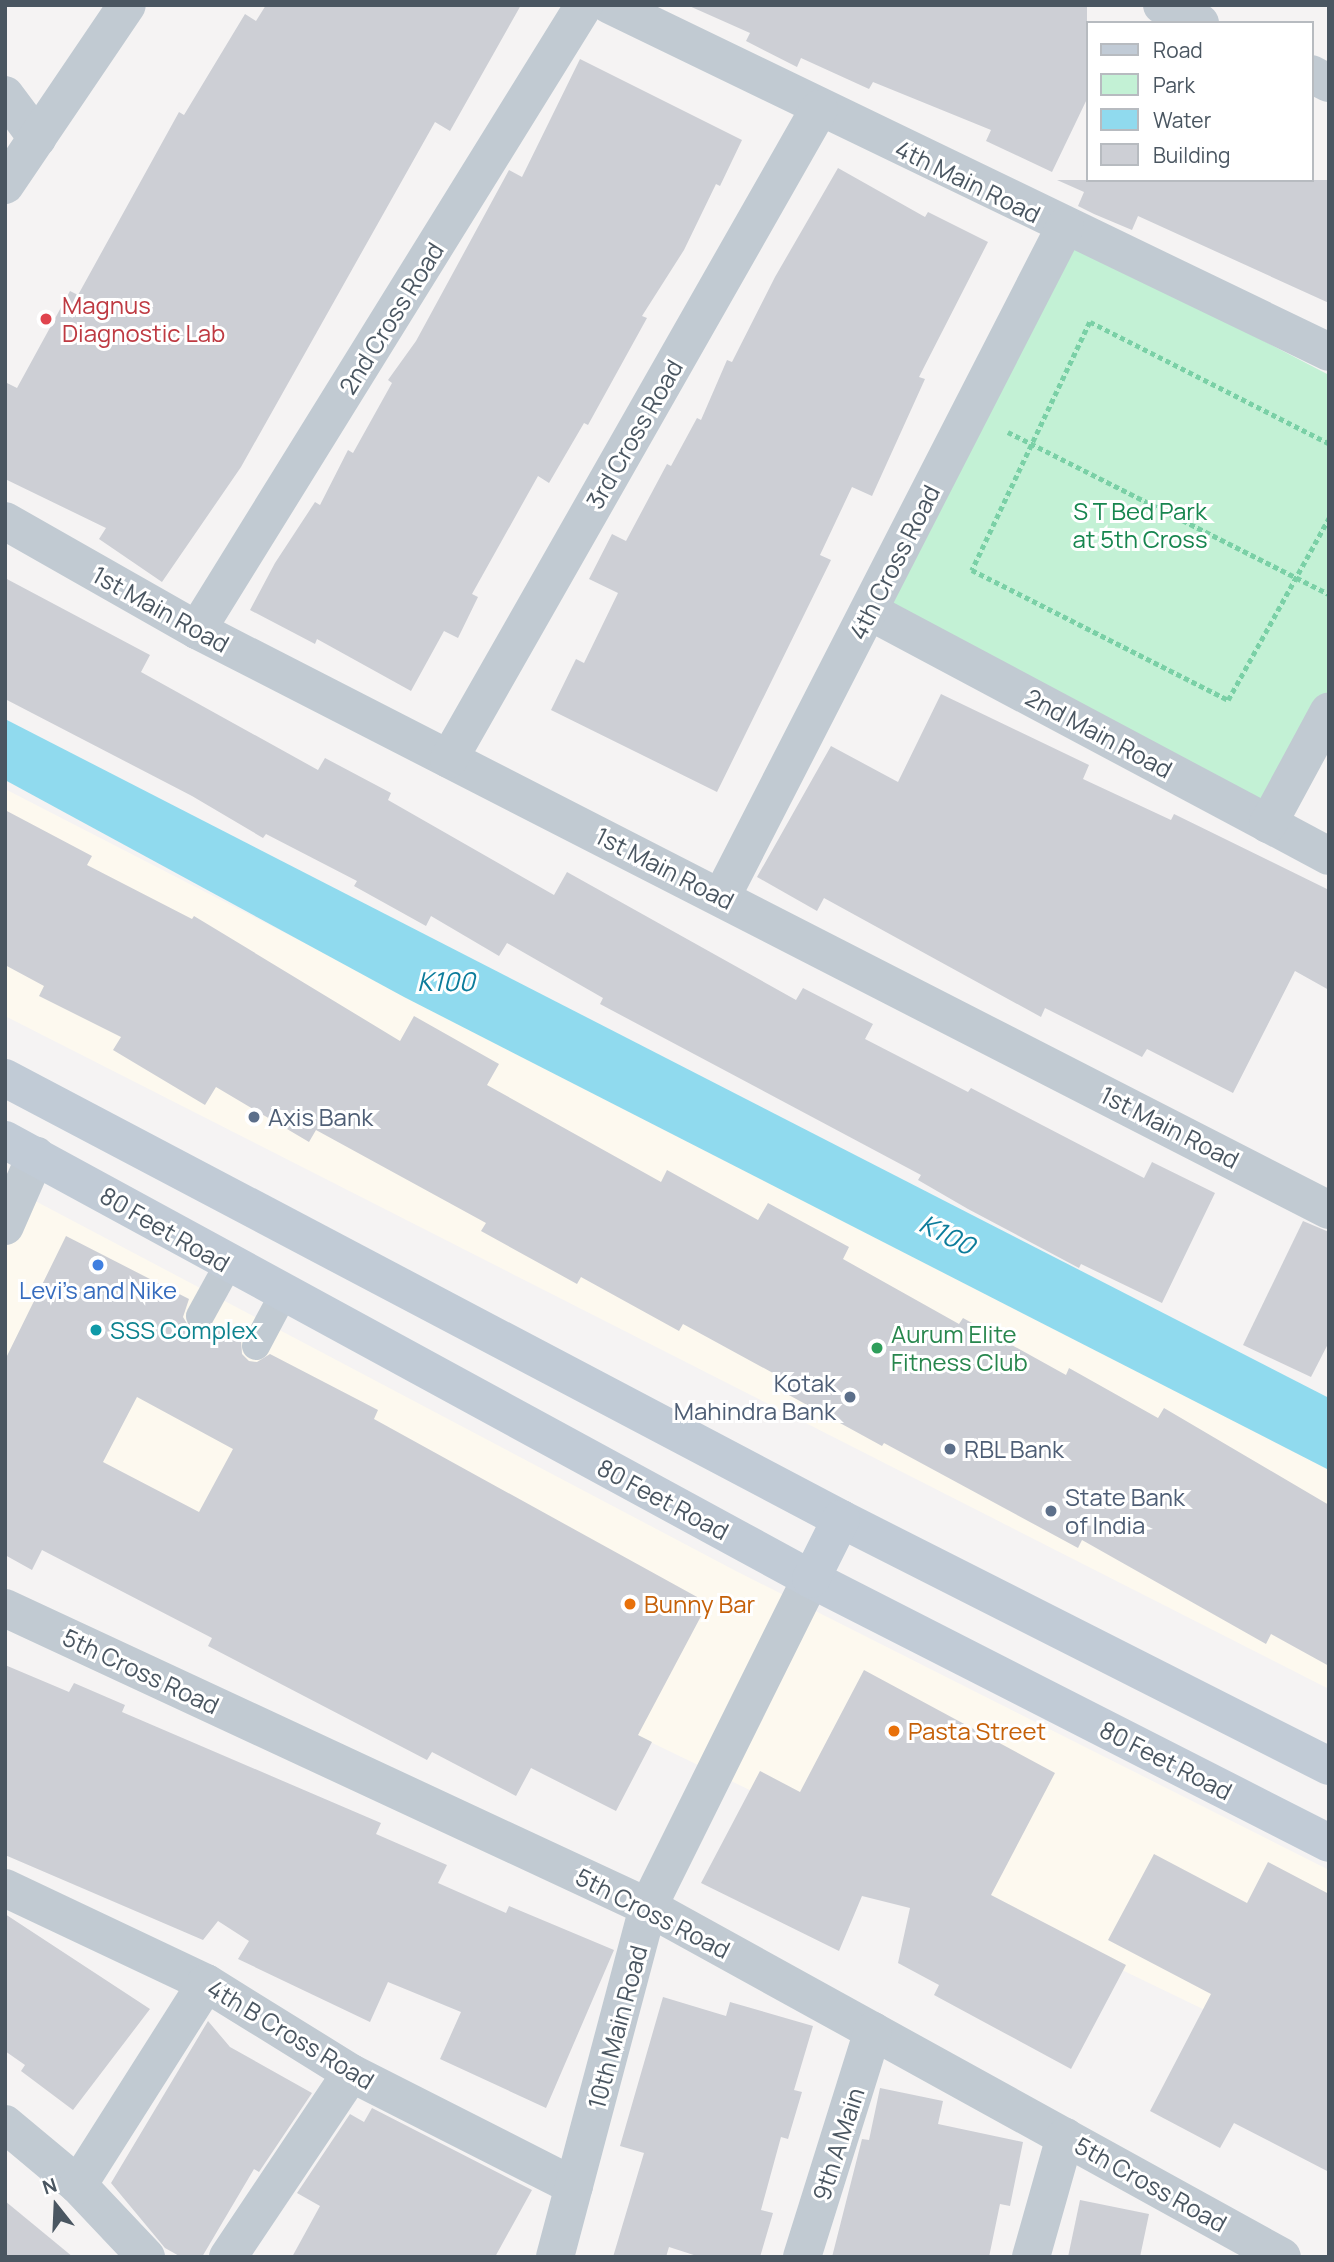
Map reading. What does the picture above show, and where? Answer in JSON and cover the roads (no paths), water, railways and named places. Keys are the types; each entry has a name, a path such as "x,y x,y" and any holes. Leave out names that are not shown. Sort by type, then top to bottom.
{"main road":[{"path":"5,1078 841,1519 1329,1766"},
{"name":"80 Feet Road","path":"21,1148 257,1281 811,1579 1329,1843"},
{"path":"257,1281 288,1228"},
{"path":"811,1579 841,1519"}],"street":[{"path":"5,186 127,5"},
{"name":"2nd Cross Road","path":"197,630 584,5"},
{"name":"4th Main Road","path":"610,5 1065,227 1329,352"},
{"path":"1162,5 1196,21"},
{"path":"1313,76 1329,83"},
{"path":"5,95 37,138"},
{"name":"3rd Cross Road","path":"449,759 819,108"},
{"name":"4th Cross Road","path":"722,897 1065,227"},
{"name":"1st Main Road","path":"5,521 197,630 1329,1209"},
{"name":"2nd Main Road","path":"869,611 1329,856"},
{"path":"1268,824 1329,711"},
{"path":"5,1226 21,1148"},
{"name":"10th Main Road","path":"555,2257 648,1907 811,1579"},
{"name":"5th Cross Road","path":"5,1608 648,1907 1282,2257"},
{"name":"4th B Cross Road","path":"5,1888 206,1983 351,2073 574,2186"},
{"path":"78,2185 206,1983"},
{"name":"9th A Main","path":"802,2257 873,2031"},
{"path":"228,2257 351,2073"},
{"path":"5,2124 78,2185 146,2257"},
{"path":"1031,2257 1065,2137"}],"lane":[{"path":"200,1316 257,1281"},
{"path":"256,1346 257,1281"}],"water":[{"name":"K100","path":"5,719 1329,1398 1329,1470 404,997 5,780"}],"place":[{"name":"Magnus Diagnostic Lab","path":"46,319"},
{"name":"Axis Bank","path":"254,1117"},
{"name":"Levi's and Nike","path":"98,1265"},
{"name":"SSS Complex","path":"96,1330"},
{"name":"Aurum Elite Fitness Club","path":"877,1348"},
{"name":"Kotak Mahindra Bank","path":"850,1397"},
{"name":"RBL Bank","path":"950,1449"},
{"name":"State Bank of India","path":"1051,1511"},
{"name":"Bunny Bar","path":"630,1604"},
{"name":"Pasta Street","path":"894,1731"}],"park label":[{"name":"S T Bed Park at 5th Cross","path":"1140,525"}]}
